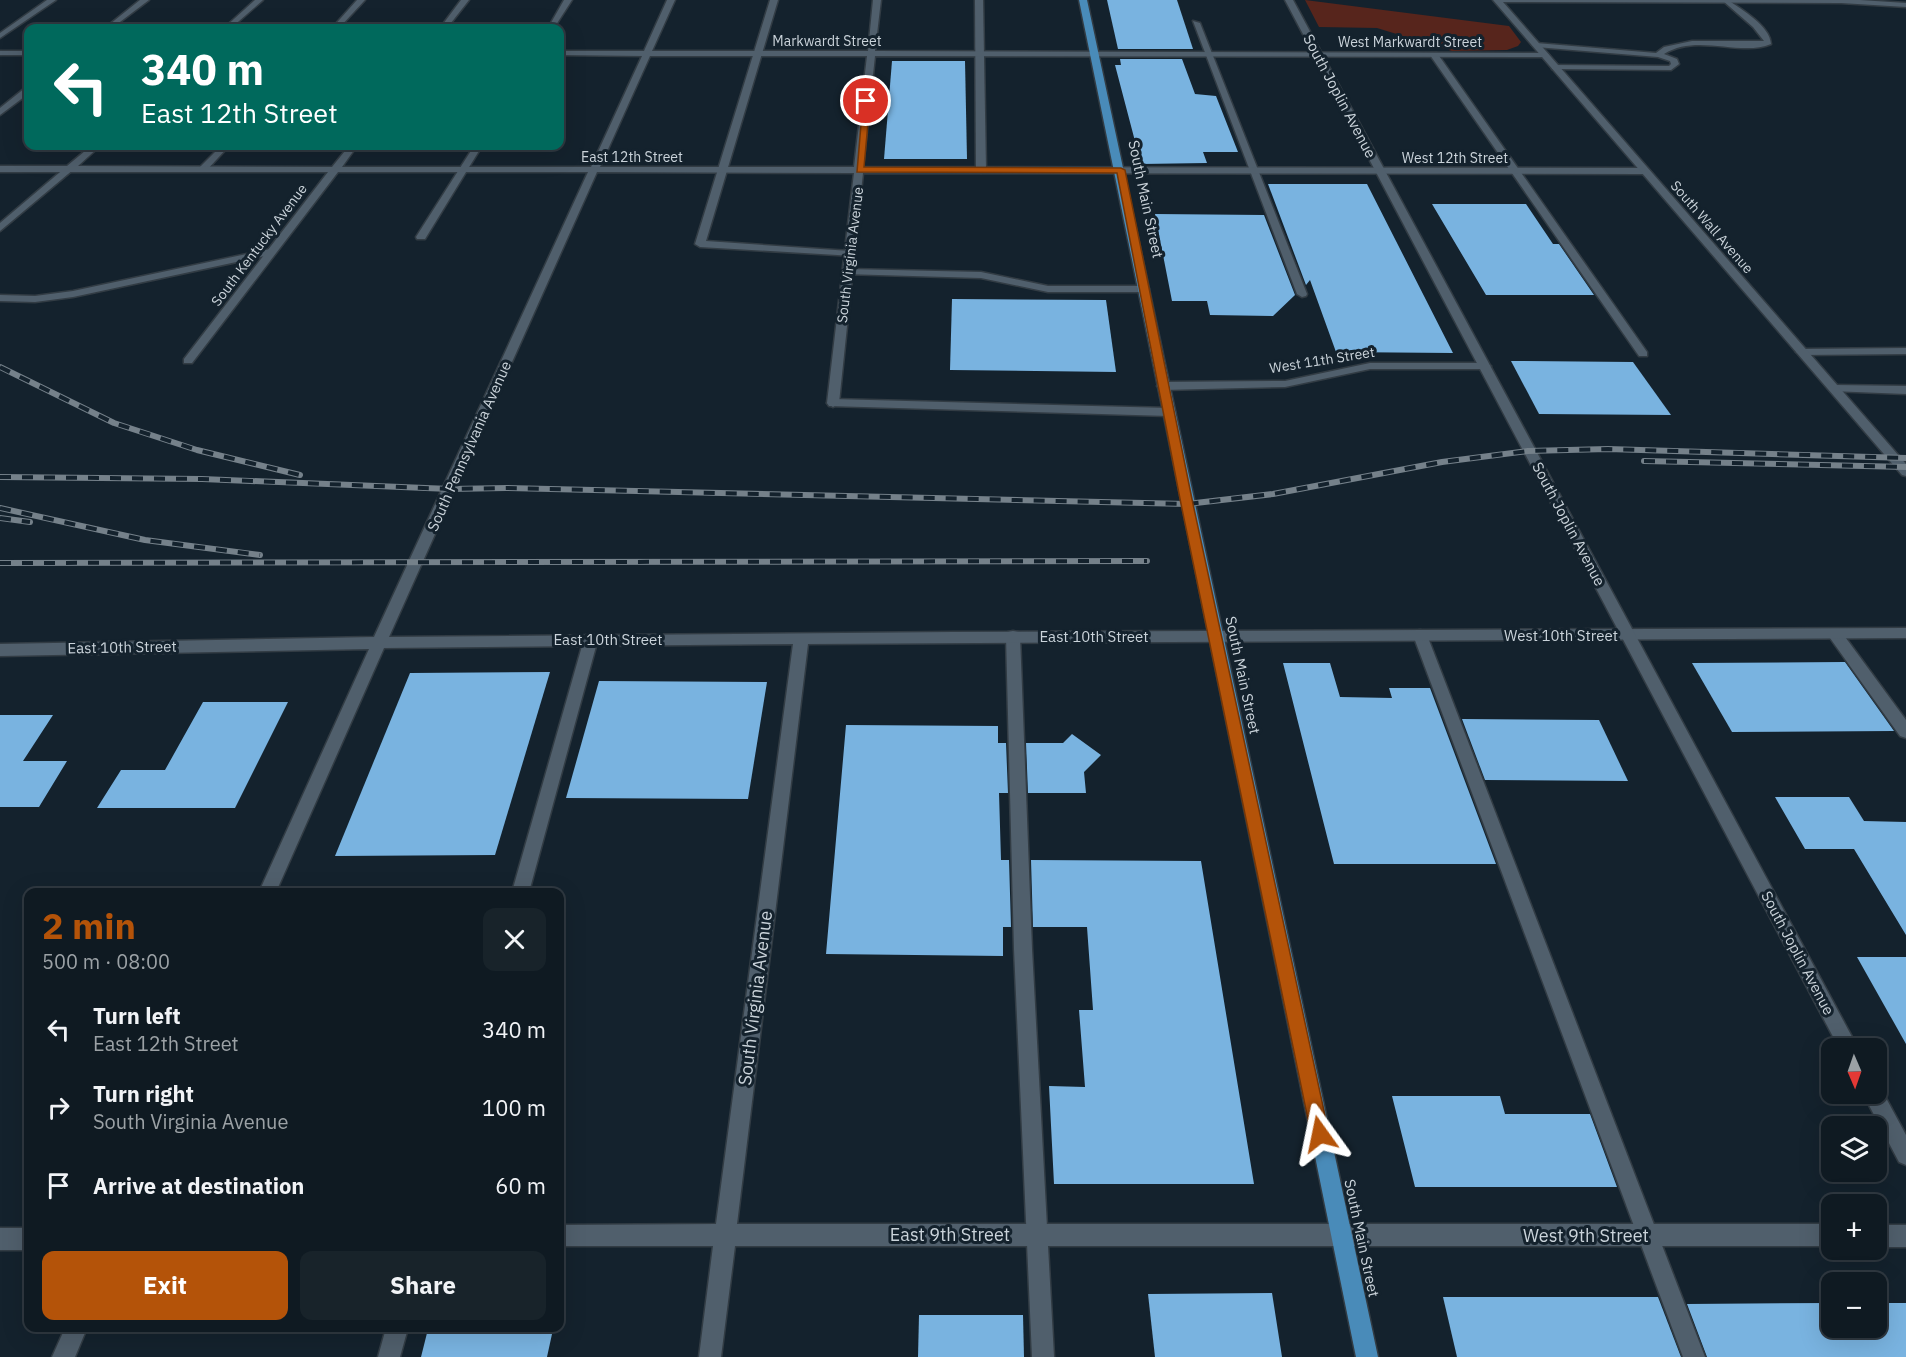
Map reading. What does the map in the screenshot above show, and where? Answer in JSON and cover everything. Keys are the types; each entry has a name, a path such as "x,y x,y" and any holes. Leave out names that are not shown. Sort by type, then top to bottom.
{"main road":[{"name":"South Main Street","path":"1083,0 1121,170 1163,386 1367,1357"}],"street":[{"path":"0,36 51,0"},
{"path":"113,24 145,0"},
{"path":"232,24 259,0"},
{"path":"338,24 361,0"},
{"path":"446,24 465,0"},
{"path":"553,24 568,0"},
{"name":"South Pennsylvania Avenue","path":"270,888 671,0"},
{"path":"774,0 700,244 850,254"},
{"name":"South Virginia Avenue","path":"877,0 860,170 832,403 1169,412"},
{"path":"979,0 981,170"},
{"name":"South Joplin Avenue","path":"1289,0 1844,1038"},
{"path":"1497,0 1840,1 1906,5"},
{"name":"South Wall Avenue","path":"1497,0 1906,472"},
{"path":"1658,55 1666,48 1695,44 1761,45 1768,42 1767,38 1750,21 1724,0"},
{"path":"1840,1 1858,0"},
{"path":"1196,23 1256,171 1302,294"},
{"path":"1536,45 1658,55 1672,59 1676,64 1671,68 1653,69 1555,67"},
{"path":"0,53 24,53"},
{"name":"Markwardt Street","path":"564,53 1095,55"},
{"name":"West Markwardt Street","path":"1095,55 1545,55"},
{"path":"1434,55 1643,354"},
{"path":"0,112 24,93"},
{"path":"0,228 91,150"},
{"path":"203,169 221,150"},
{"name":"South Kentucky Avenue","path":"188,361 350,150"},
{"path":"421,237 476,150"},
{"name":"East 12th Street","path":"0,169 1121,170"},
{"name":"West 12th Street","path":"1121,170 1645,171"},
{"path":"0,298 35,298 73,294 270,252"},
{"path":"848,272 981,275 1048,289 1144,289"},
{"path":"1802,352 1906,351"},
{"name":"West 11th Street","path":"1163,386 1284,384 1370,366 1485,366"},
{"path":"1835,389 1906,390"},
{"name":"West 10th Street","path":"1215,636 1906,633"},
{"path":"1835,634 1906,732"},
{"path":"1420,635 1694,1357"},
{"path":"1013,636 1023,949 1043,1357"},
{"name":"East 10th Street","path":"0,650 380,641 1215,636"},
{"name":"South Virginia Avenue","path":"710,1357 801,638"},
{"path":"521,888 591,639"},
{"path":"1878,1104 1906,1155"},
{"name":"West 9th Street","path":"1341,1234 1821,1236"},
{"name":"East 9th Street","path":"564,1235 1341,1234"},
{"path":"1887,1236 1906,1236"},
{"path":"0,1239 24,1239"},
{"path":"63,1357 74,1332"},
{"path":"389,1357 396,1332"}],"shaded area":[{"path":"1305,0 1509,26 1521,42 1518,46 1507,50 1452,51 1377,28 1319,27"}],"building":[{"path":"1107,0 1177,0 1193,49 1118,49"},
{"path":"1120,59 1182,59 1195,94 1216,96 1238,152 1203,152 1207,163 1141,164 1115,65 1121,65"},
{"path":"892,61 965,61 967,159 884,159"},
{"path":"1268,184 1367,184 1453,353 1336,352 1310,280 1306,285"},
{"path":"1432,204 1526,204 1553,244 1559,244 1594,295 1486,295"},
{"path":"1155,214 1264,215 1295,295 1273,316 1210,315 1207,301 1172,301"},
{"path":"952,299 1106,300 1116,372 950,370"},
{"path":"1511,361 1633,362 1671,415 1539,414"},
{"path":"1845,662 1894,731 1732,732 1692,663"},
{"path":"1283,663 1330,663 1340,697 1392,698 1389,688 1430,688 1496,864 1334,864"},
{"path":"550,672 495,855 335,856 410,673"},
{"path":"599,681 767,682 748,799 566,798"},
{"path":"203,702 288,702 235,808 97,808 121,770 165,770"},
{"path":"0,715 53,715 23,761 67,761 39,807 0,807"},
{"path":"1462,719 1599,720 1628,781 1485,780"},
{"path":"846,725 998,726 998,743 1006,743 1008,793 999,793 1001,860 1009,860 1011,927 1003,927 1003,956 826,954"},
{"path":"1072,734 1101,755 1084,772 1086,793 1028,793 1026,743 1063,743"},
{"path":"1775,797 1849,797 1864,821 1906,822 1906,935 1854,849 1805,849"},
{"path":"1031,860 1201,861 1254,1184 1054,1184 1049,1086 1085,1087 1079,1010 1093,1010 1087,927 1033,927"},
{"path":"1857,957 1906,957 1906,1044"},
{"path":"1392,1096 1500,1096 1505,1114 1590,1114 1617,1187 1415,1187"},
{"path":"1272,1293 1282,1357 1155,1357 1148,1294"},
{"path":"1443,1297 1658,1297 1681,1357 1457,1357"},
{"path":"1821,1303 1821,1338 1887,1338 1887,1303 1906,1303 1906,1357 1707,1357 1687,1304"},
{"path":"919,1315 1023,1315 1024,1357 918,1357"},
{"path":"427,1333 552,1334 547,1357 421,1357"}],"railway":[{"path":"0,367 114,423 197,450 300,475"},
{"path":"0,477 202,479 450,489 506,488 1187,504 1273,494 1442,462 1528,451 1608,449 1906,458"},
{"path":"1644,461 1906,467"},
{"path":"0,508 145,540 260,555"},
{"path":"0,518 30,522"},
{"path":"0,563 1147,561"}],"route":[{"path":"866,101 860,170 1121,170 1187,504 1320,1134"}]}
